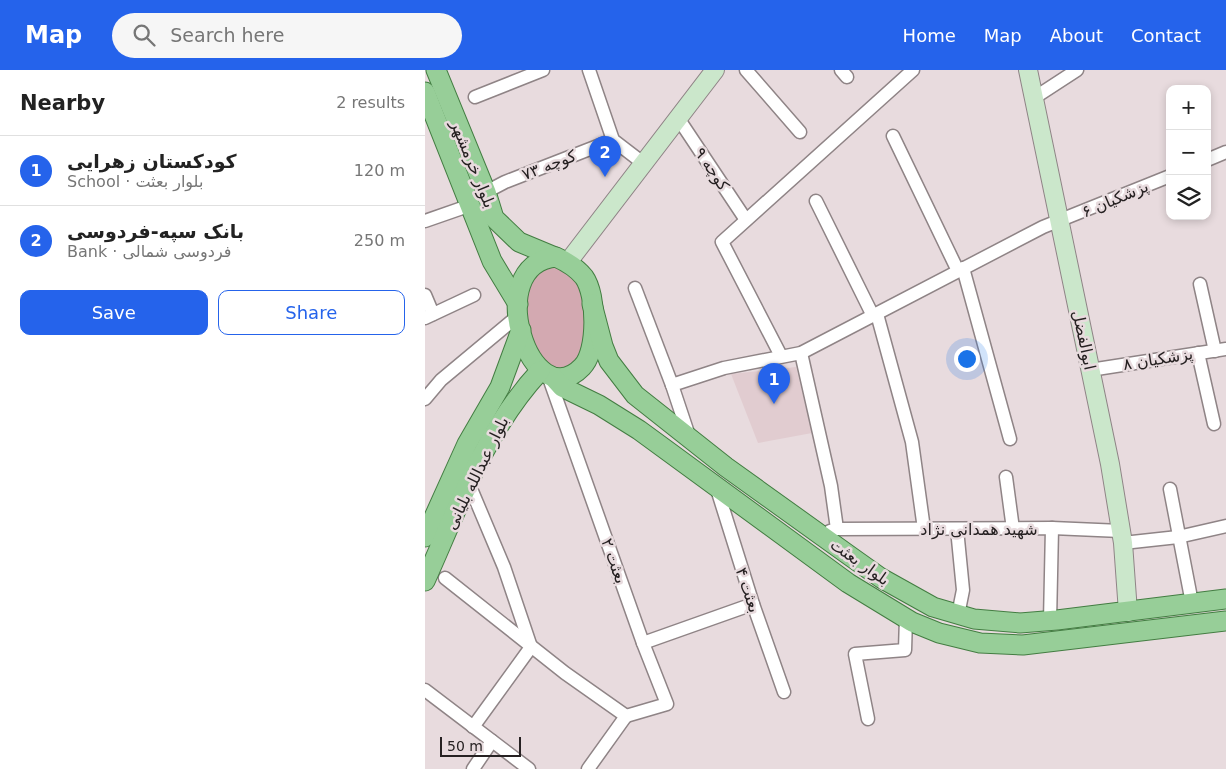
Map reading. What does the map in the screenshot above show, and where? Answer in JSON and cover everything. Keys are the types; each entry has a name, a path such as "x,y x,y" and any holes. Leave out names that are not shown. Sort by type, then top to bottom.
{"main road":[{"name":"بلوار خرمشهر","path":"436,70 495,218 519,242 562,260"},
{"name":"بلوار خرمشهر","path":"425,92 471,205 477,226 519,316"},
{"path":"477,226 482,229 488,229 495,218"},
{"path":"542,259 562,260 585,278 592,304 593,341 589,357 574,373 567,377 547,374 525,347 519,316 522,280 529,268 542,259"},
{"name":"بلوار بعثت","path":"592,304 603,346 614,369 635,395 689,439 828,532 900,590 933,607 958,615 995,622 1051,621 1226,599"},
{"name":"بلوار عبدالله بلیانی","path":"425,537 467,444 500,386 519,316"},
{"name":"بلوار عبدالله بلیانی","path":"425,581 469,484 499,424 513,402 547,374"},
{"name":"بلوار بعثت","path":"547,374 563,386 626,420 829,570 905,618 952,638 979,643 1009,645 1226,621"}],"street":[{"path":"475,97 543,70"},
{"path":"589,70 613,140 643,163"},
{"path":"562,260 643,163 715,70"},
{"path":"746,70 800,132"},
{"path":"781,356 722,242 913,70"},
{"name":"ابوالفضل","path":"1028,70 1110,464 1122,537 1127,612"},
{"path":"1033,98 1077,70"},
{"name":"کوچه ۹","path":"678,118 746,220"},
{"path":"893,136 961,269 1010,439"},
{"name":"کوچه ۷۳","path":"486,192 505,182 613,140"},
{"path":"1211,158 1226,152"},
{"name":"پزشکیان ۶","path":"672,385 724,368 801,353 1043,227 1166,178"},
{"path":"816,201 875,315 912,442 925,529"},
{"path":"425,221 471,205"},
{"path":"1200,284 1220,350"},
{"path":"635,288 672,385 689,439"},
{"path":"425,295 429,316 473,295"},
{"path":"425,399 441,380 519,316"},
{"name":"پزشکیان ۸","path":"1090,370 1220,350"},
{"path":"801,353 831,486 828,532"},
{"path":"1198,353 1214,424"},
{"name":"بعثت ۲","path":"547,374 643,643 667,704 626,716"},
{"path":"1006,477 1013,529"},
{"path":"469,484 504,566 531,647"},
{"name":"بعثت ۴","path":"716,486 753,604 784,692"},
{"path":"1171,489 1178,537 1192,603"},
{"name":"شهید همدانی نژاد","path":"828,532 1052,528 1122,537 1178,537 1226,526"},
{"path":"1051,621 1052,528"},
{"path":"957,529 963,590 958,615"},
{"path":"445,578 531,647 626,716 588,769"},
{"path":"643,643 753,604"},
{"path":"868,719 855,654 905,650 905,618"},
{"path":"473,727 531,647"},
{"path":"425,690 529,769"},
{"path":"473,769 492,741"}],"shaded area":[{"path":"555,262 583,283 586,348 566,371 543,364 533,341 527,318 526,294 534,270"},
{"path":"796,367 812,433 758,443 731,374"}],"place":[{"name":"بانک سپه-فردوسی","path":"605,177"},
{"name":"کودکستان زهرایی","path":"774,404"}]}
